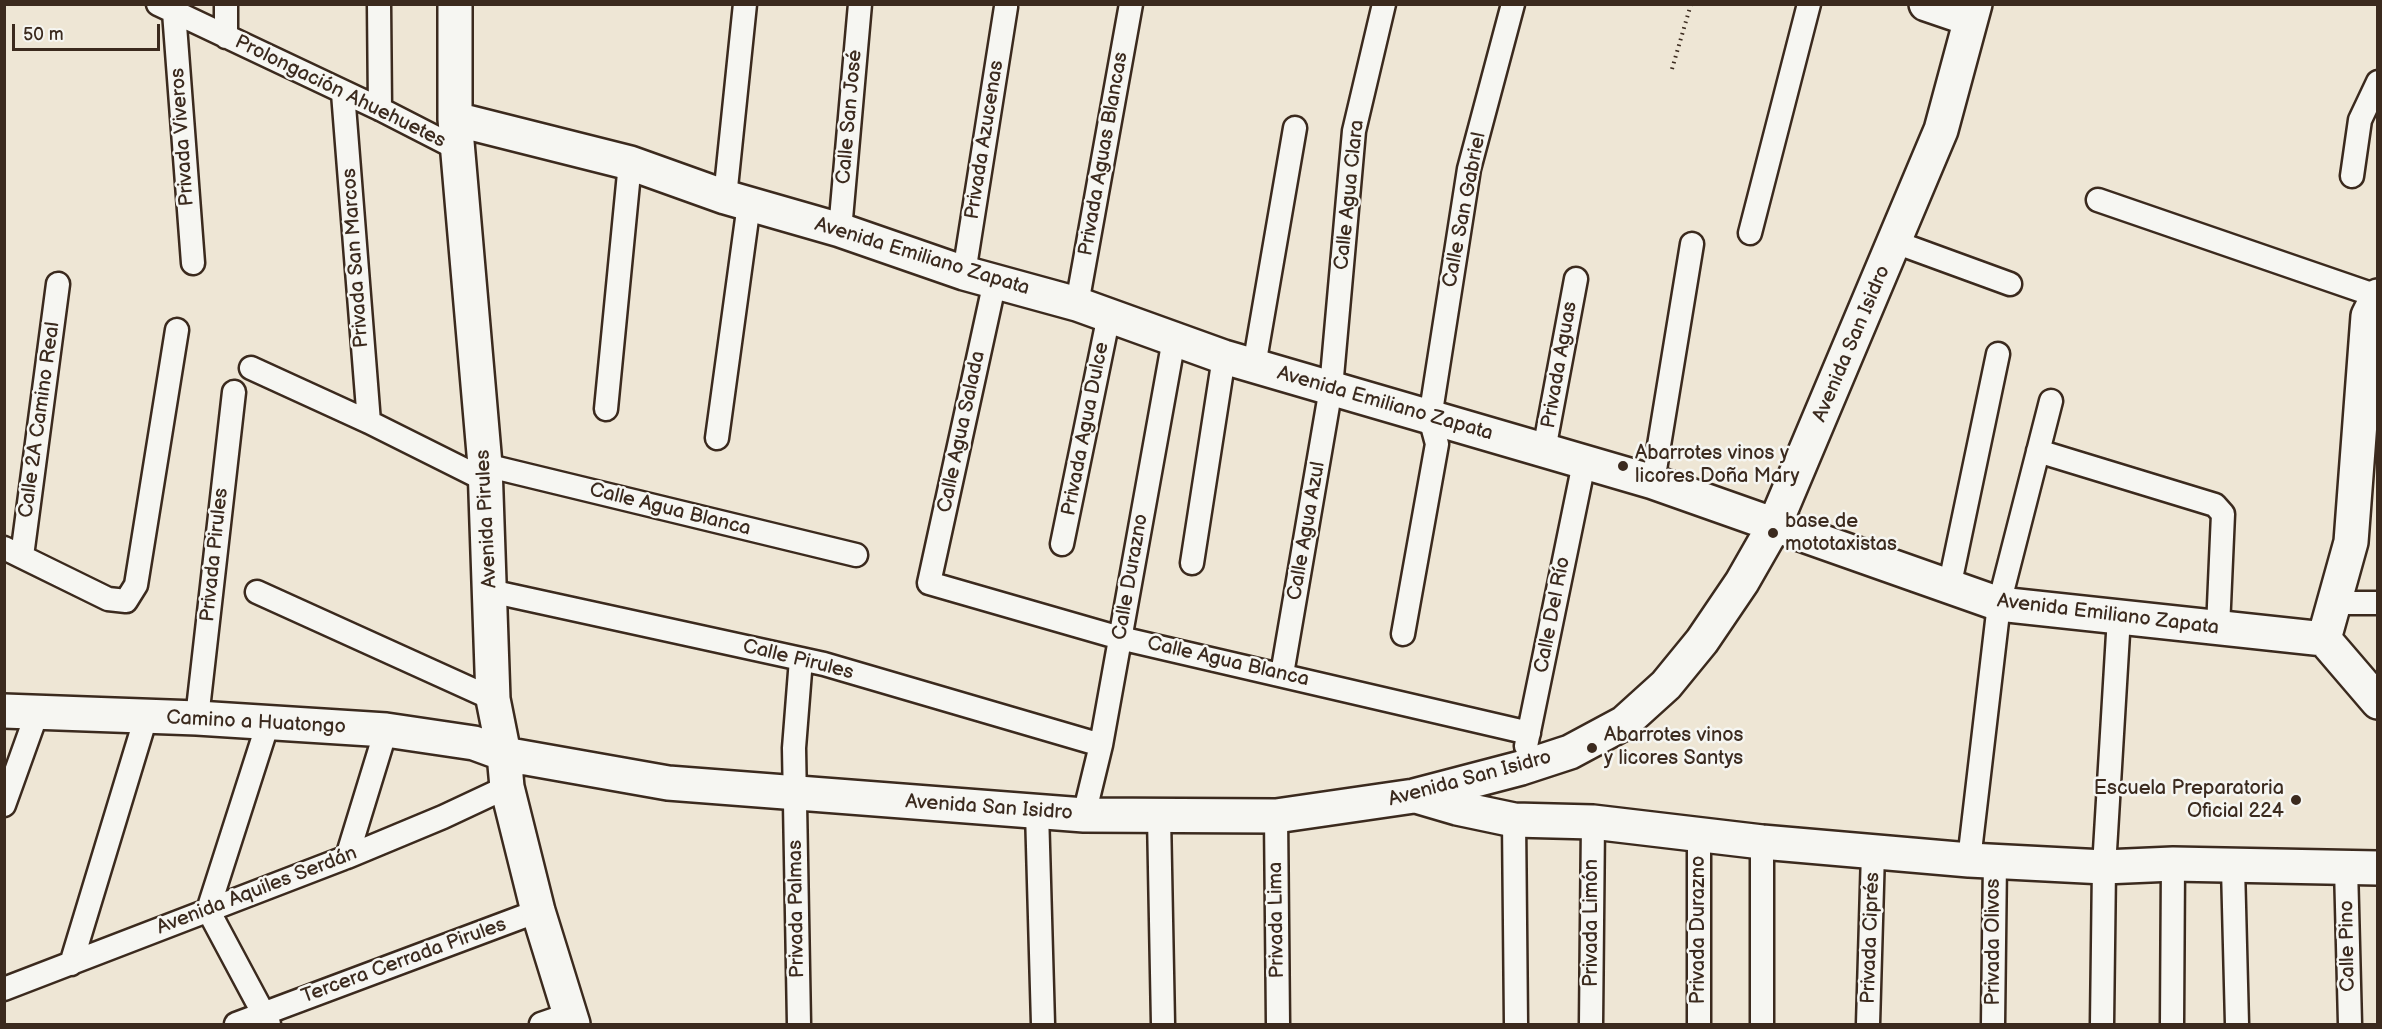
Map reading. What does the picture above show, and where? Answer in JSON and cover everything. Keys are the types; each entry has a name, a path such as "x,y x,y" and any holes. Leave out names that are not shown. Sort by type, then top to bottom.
{"main road":[{"name":"Avenida Pirules","path":"454,4 457,134 485,473 492,699 504,754 507,787 538,912 561,1021"},
{"path":"1926,4 1973,12"},
{"name":"Avenida San Isidro","path":"504,754 668,783 796,794 1084,815 1276,816 1414,795 1521,768 1570,752 1624,723 1666,685 1702,641 1742,582 1774,526 1941,130 1973,12"},
{"name":"Avenida Emiliano Zapata","path":"457,134 630,163 737,200 840,230 964,273 1077,304 1239,362 1653,482 1999,604 2324,639"},
{"path":"2377,296 2368,316 2368,445 2351,542 2324,639 2378,702"},
{"name":"Camino a Huatongo","path":"4,711 197,718 386,730 474,743 504,754"},
{"path":"1414,795 1457,808 1514,820 1593,822 1762,842 1873,852 2104,867 2173,864 2362,868"}],"street":[{"path":"226,4 226,37"},
{"path":"379,4 380,109"},
{"path":"717,438 737,200 745,4"},
{"name":"Calle San José","path":"840,230 860,4"},
{"name":"Privada Aguas Blancas","path":"1077,304 1131,4"},
{"name":"Calle Agua Clara","path":"1331,388 1354,131 1384,4"},
{"name":"Calle San Gabriel","path":"1430,418 1469,169 1513,4"},
{"path":"1750,233 1809,4"},
{"name":"Privada Azucenas","path":"964,273 1006,7"},
{"name":"Prolongación Ahuehuetes","path":"166,8 343,93 380,109 457,134"},
{"name":"Privada Viveros","path":"166,8 193,263"},
{"path":"2352,176 2360,120 2378,82"},
{"name":"Privada San Marcos","path":"343,93 369,422"},
{"path":"1192,563 1295,128"},
{"path":"606,410 630,163"},
{"path":"2098,200 2377,296"},
{"path":"1895,242 2010,284"},
{"path":"1653,482 1692,244"},
{"name":"Privada Aguas","path":"1544,450 1576,279"},
{"name":"Calle Agua Salada","path":"929,583 995,281"},
{"name":"Calle 2A Camino Real","path":"13,552 58,284"},
{"name":"Privada Agua Dulce","path":"1062,544 1109,315"},
{"path":"13,552 108,599 126,601 136,585 177,330"},
{"name":"Calle Durazno","path":"1084,815 1101,745 1174,339"},
{"path":"1949,588 1998,354"},
{"name":"Calle Agua Blanca","path":"251,368 485,473 856,555"},
{"name":"Calle Agua Azul","path":"1282,674 1331,388"},
{"name":"Privada Pirules","path":"197,718 234,392"},
{"name":"Privada Olivos","path":"1993,1024 1982,860 1999,604 2051,401"},
{"path":"1403,634 1437,444 1430,418"},
{"path":"2038,451 2215,505 2223,514 2218,627"},
{"name":"Calle Del Río","path":"1521,768 1584,463"},
{"name":"Calle Agua Blanca","path":"929,583 1120,638 1529,733"},
{"name":"Calle Pirules","path":"490,591 801,659 1101,745"},
{"path":"257,592 492,699"},
{"path":"2334,603 2378,603"},
{"path":"2102,1024 2104,867 2119,617"},
{"name":"Privada Palmas","path":"799,1024 794,721 801,659"},
{"path":"4,805 37,713"},
{"path":"72,964 146,717"},
{"path":"266,1019 208,910 268,723"},
{"path":"347,857 386,730"},
{"name":"Avenida Aquiles Serdán","path":"4,989 347,857 443,817 507,787"},
{"path":"1037,811 1043,1024"},
{"path":"1160,816 1163,1024"},
{"name":"Privada Lima","path":"1276,816 1278,1024"},
{"path":"1514,820 1516,1024"},
{"name":"Privada Limón","path":"1591,1024 1593,822"},
{"name":"Privada Durazno","path":"1699,835 1699,1024"},
{"path":"1762,842 1762,1024"},
{"name":"Privada Ciprés","path":"1868,1024 1873,852"},
{"path":"2172,1024 2173,864"},
{"path":"2233,867 2237,1024"},
{"name":"Calle Pino","path":"2350,1024 2362,868"},
{"name":"Tercera Cerrada Pirules","path":"236,1024 266,1019 538,912"}],"path":[{"path":"1672,69 1691,4"}],"place":[{"name":"Abarrotes vinos y licores Doña Mary","path":"1623,466"},
{"name":"base de mototaxistas","path":"1773,533"},
{"name":"Abarrotes vinos y licores Santys","path":"1592,748"},
{"name":"Escuela Preparatoria Oficial 224","path":"2296,800"}]}
